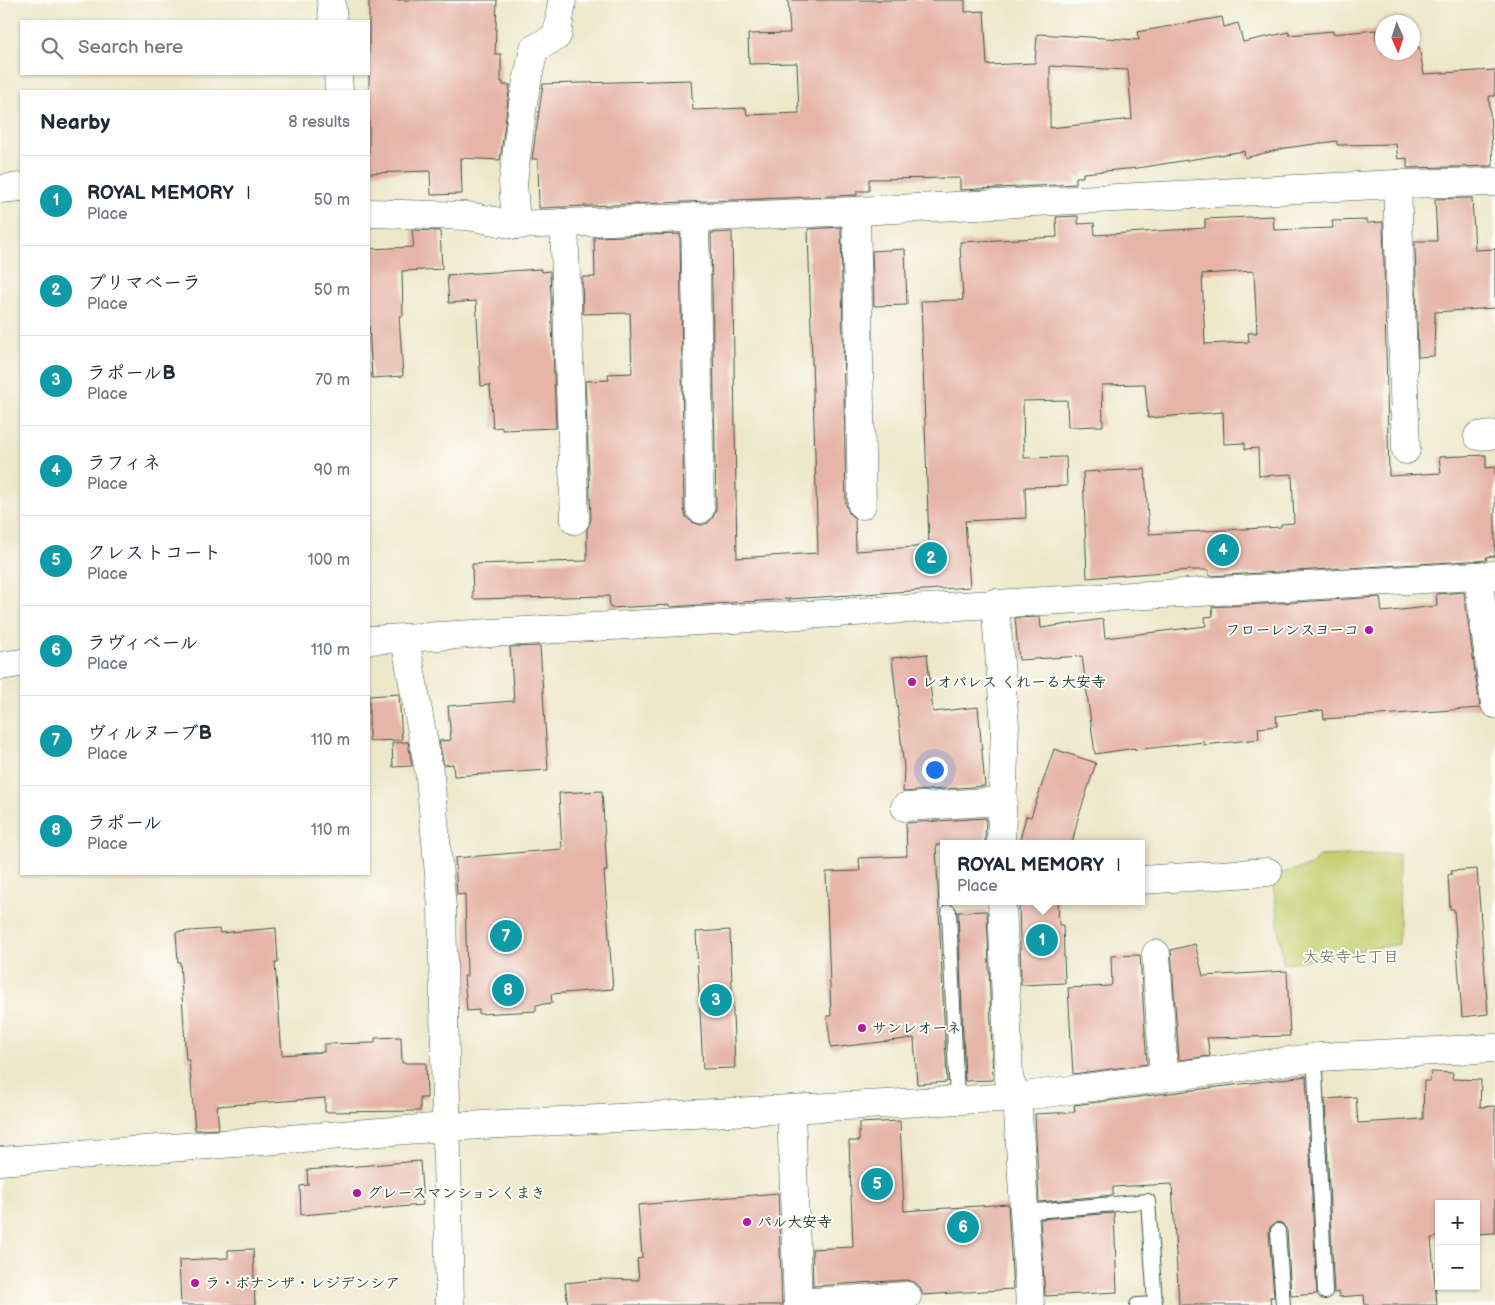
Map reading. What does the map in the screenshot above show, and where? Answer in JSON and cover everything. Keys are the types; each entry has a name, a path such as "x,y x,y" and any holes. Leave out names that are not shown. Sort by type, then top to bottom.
{"street":[{"path":"332,0 333,20"},
{"path":"516,225 513,182 524,96 534,49 557,36 562,0"},
{"path":"338,75 339,90"},
{"path":"370,213 468,216 516,225 856,211 1396,184 1495,182"},
{"path":"1396,184 1406,450"},
{"path":"0,189 20,187"},
{"path":"856,211 862,505"},
{"path":"695,217 700,509"},
{"path":"564,223 575,520"},
{"path":"370,640 1487,576 1495,704"},
{"path":"994,603 1005,725 1001,840"},
{"path":"405,639 430,777 442,907 450,1305"},
{"path":"0,666 20,663"},
{"path":"905,807 1003,801"},
{"path":"1145,880 1268,872"},
{"path":"1002,905 1009,1079 1016,1097 1030,1305"},
{"path":"1156,954 1164,1077"},
{"path":"0,1153 0,1161 446,1127 1016,1097 1319,1057 1495,1048"},
{"path":"791,1110 798,1304 907,1296"}],"lane":[{"path":"949,912 956,1100"},
{"path":"1319,1057 1315,1072 1325,1292"},
{"path":"1024,1212 1148,1201 1155,1304 1137,1305"},
{"path":"1278,1231 1283,1305"}],"green space":[{"path":"1400,853 1399,944 1283,964 1272,875 1311,866 1319,856"}],"building":[{"path":"369,0 497,0 495,54 501,54 501,82 503,82 503,85 510,85 500,160 461,158 462,194 431,195 430,171 370,173"},
{"path":"788,0 965,0 965,12 984,11 987,65 1035,63 1037,34 1139,40 1137,32 1222,17 1224,27 1238,23 1243,42 1289,32 1289,35 1333,31 1333,34 1375,30 1375,60 1420,60 1420,52 1424,74 1495,70 1495,96 1489,96 1493,166 1407,168 1407,158 1398,159 1396,144 1337,145 1337,141 1285,148 1245,158 1244,151 1138,168 1083,173 1083,177 1076,177 1076,184 960,190 960,178 869,179 869,191 857,191 857,195 539,208 538,159 532,159 543,84 691,80 693,110 746,108 747,115 799,113 797,63 749,64 748,34 790,33","holes":["1050,66 1128,70 1132,119 1050,128"]},
{"path":"1472,198 1475,250 1495,249 1495,308 1435,312 1434,356 1418,357 1415,241 1437,241 1435,199"},
{"path":"1078,216 1078,224 1094,223 1095,235 1205,228 1205,219 1273,216 1274,230 1333,228 1332,221 1367,220 1367,223 1383,222 1389,476 1441,473 1439,457 1486,455 1486,468 1495,467 1495,556 1486,557 1487,560 1209,576 1209,570 1190,570 1087,578 1083,472 1145,469 1149,534 1281,527 1281,524 1294,523 1292,474 1259,476 1258,448 1245,449 1245,443 1224,444 1223,412 1148,418 1145,384 1102,385 1103,426 1068,427 1067,400 1023,401 1024,458 1066,457 1067,486 1025,487 1026,518 965,521 970,587 670,607 670,605 610,608 609,596 473,599 472,564 587,561 587,529 591,519 585,381 609,380 608,374 632,373 630,313 583,314 582,277 595,277 594,237 680,234 684,509 686,517 692,522 701,525 708,523 716,509 711,233 732,232 737,558 818,553 808,229 841,227 846,505 849,513 855,519 856,551 929,546 921,301 963,300 960,242 1057,237 1056,217","holes":["1254,271 1257,333 1248,333 1249,342 1205,344 1202,274"]},
{"path":"412,230 440,231 442,269 402,271 403,316 399,316 403,376 372,378 370,249 414,247"},
{"path":"905,249 907,305 874,306 872,251"},
{"path":"541,269 542,272 550,271 556,428 502,430 502,427 493,428 490,385 481,386 476,301 449,303 447,275"},
{"path":"1464,592 1480,708 1324,719 1323,710 1276,716 1277,726 1258,728 1259,739 1204,745 1204,742 1135,750 1135,748 1095,754 1082,656 1019,660 1015,618 1040,617 1041,628 1103,619 1105,638 1206,626 1205,617 1213,616 1212,607 1380,597 1382,612 1437,606 1436,594"},
{"path":"540,646 548,770 454,776 453,764 444,765 439,741 451,740 448,706 514,701 510,647"},
{"name":"レオパレス くれーる大安寺","path":"927,654 933,712 978,707 985,786 903,792 904,768 892,658"},
{"path":"399,694 402,740 370,741 370,696"},
{"path":"408,742 412,766 393,767 392,743"},
{"path":"1054,749 1096,763 1073,840 1020,840 1026,816 1031,817"},
{"path":"602,791 607,871 604,871 613,989 551,994 552,1003 536,1005 536,1011 479,1014 479,1010 467,1011 464,976 467,976 465,894 457,895 455,858 562,849 559,793"},
{"path":"986,818 985,840 940,840 940,845 936,845 947,1082 917,1084 914,1038 831,1048 827,1016 831,1016 826,872 860,871 859,858 907,856 906,823"},
{"path":"1477,869 1488,1014 1462,1017 1454,909 1450,909 1448,875 1452,874 1451,871"},
{"path":"1019,905 1058,905 1059,925 1063,925 1065,983 1021,985"},
{"path":"987,911 993,1080 965,1081 958,912"},
{"path":"276,928 278,963 275,963 282,1055 324,1052 324,1044 375,1043 375,1038 401,1037 402,1063 426,1063 427,1098 420,1098 420,1111 325,1112 325,1098 217,1106 219,1129 195,1130 189,1060 186,1060 180,962 178,962 176,932 219,929 220,933"},
{"path":"730,930 735,1068 703,1069 696,932"},
{"path":"1195,944 1203,976 1287,971 1290,1036 1207,1038 1210,1056 1179,1060 1171,950"},
{"path":"1140,955 1147,1064 1073,1074 1068,988 1110,986 1112,984 1111,956"},
{"path":"1431,1072 1453,1073 1452,1079 1481,1080 1480,1107 1495,1106 1495,1233 1480,1234 1480,1200 1435,1200 1435,1238 1431,1238 1437,1305 1365,1305 1364,1295 1339,1297 1338,1292 1334,1293 1325,1099 1356,1097 1358,1123 1423,1119 1424,1081 1430,1081"},
{"path":"1306,1076 1317,1294 1291,1296 1287,1230 1282,1223 1277,1222 1270,1227 1269,1231 1274,1297 1270,1297 1271,1305 1179,1305 1172,1184 1113,1187 1113,1195 1039,1202 1035,1114 1075,1112 1074,1105"},
{"path":"900,1121 904,1211 1008,1204 1013,1289 923,1295 920,1287 914,1282 906,1280 813,1286 812,1249 853,1247 849,1141 859,1141 859,1123"},
{"name":"グレースマンションくまき","path":"420,1161 423,1205 301,1215 300,1186 308,1185 307,1170"},
{"path":"778,1193 782,1305 568,1305 565,1283 603,1279 639,1280 637,1259 642,1258 638,1205"},
{"path":"1114,1213 1117,1292 1045,1296 1040,1219"},
{"path":"253,1249 255,1305 181,1305 179,1260 228,1258 228,1250"}],"place":[{"name":"ラフィネ","path":"1223,550"},
{"name":"プリマベーラ","path":"931,558"},
{"name":"フローレンスヨーコ","path":"1369,630"},
{"name":"レオパレス くれーる大安寺","path":"912,682"},
{"name":"ヴィルヌーブB","path":"506,936"},
{"name":"ROYAL MEMORY Ⅰ","path":"1042,940"},
{"name":"ラポール","path":"508,990"},
{"name":"ラポールB","path":"716,1000"},
{"name":"サンレオーネ","path":"862,1028"},
{"name":"クレストコート","path":"877,1184"},
{"name":"グレースマンションくまき","path":"357,1193"},
{"name":"パル大安寺","path":"747,1222"},
{"name":"ラヴィベール","path":"963,1227"},
{"name":"ラ・ボナンザ・レジデンシア","path":"195,1283"}],"district":[{"name":"大安寺七丁目","path":"1351,957"}]}
